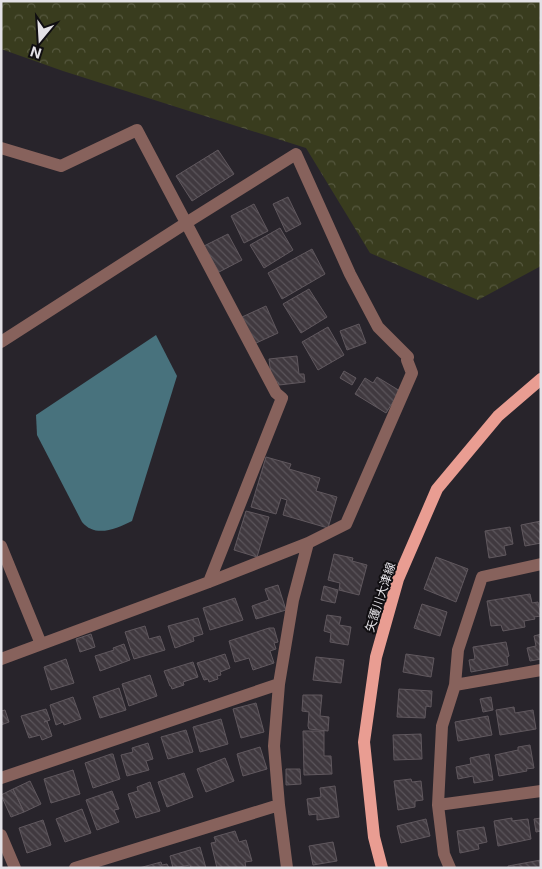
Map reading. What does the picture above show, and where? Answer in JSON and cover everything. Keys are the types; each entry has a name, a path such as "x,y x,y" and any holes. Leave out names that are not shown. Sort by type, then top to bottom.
{"main road":[{"name":"矢護川大津線","path":"382,868 374,837 364,742 376,657 398,579 437,489 498,416 541,379"}],"street":[{"path":"1,148 61,166 137,130 276,393 282,398 209,582"},
{"path":"1,342 296,154 350,274 378,327 408,357 407,360 412,373 346,524 308,543 209,582 1,659"},
{"path":"287,868 274,746 279,684 293,600 308,543"},
{"path":"1,546 42,644"},
{"path":"450,868 444,854 438,806 442,726 455,685 458,650 482,577 541,564"},
{"path":"455,685 541,670"},
{"path":"1,778 279,684"},
{"path":"438,806 541,791"},
{"path":"75,868 279,805"},
{"path":"1,835 15,868"}],"green space":[{"path":"1,1 541,1 541,266 478,300 370,253 306,148 63,71 1,49"}],"water":[{"path":"156,335 177,376 132,521 113,529 93,530 82,522 37,435 36,415"}],"building":[{"path":"218,150 234,174 192,201 176,176"},
{"path":"288,197 301,224 286,232 273,204"},
{"path":"254,204 268,231 244,243 231,216"},
{"path":"280,228 293,250 264,268 250,245"},
{"path":"228,234 242,260 219,272 204,246"},
{"path":"312,249 325,274 282,299 268,273"},
{"path":"309,289 327,317 301,333 283,304"},
{"path":"266,306 278,333 254,344 242,317"},
{"path":"359,324 366,343 347,350 340,331"},
{"path":"328,327 344,355 318,370 302,342"},
{"path":"297,356 299,374 304,374 305,382 279,385 278,382 272,383 269,359"},
{"path":"344,371 356,378 352,385 340,378"},
{"path":"377,377 400,391 386,413 355,394 365,378 373,383"},
{"path":"266,457 291,464 289,469 320,478 316,491 337,497 328,528 283,515 287,500 281,498 276,514 251,507"},
{"path":"246,511 269,517 257,557 234,550"},
{"path":"541,521 541,543 525,546 521,525"},
{"path":"510,527 513,544 504,546 506,555 489,558 485,531"},
{"path":"334,554 353,558 352,561 367,565 359,595 339,590 340,583 328,580"},
{"path":"436,557 468,569 456,602 424,589"},
{"path":"278,585 286,610 256,619 252,606 269,600 265,589"},
{"path":"324,586 338,590 335,603 321,600"},
{"path":"530,594 532,603 538,602 541,616 524,621 525,627 503,631 501,625 491,626 487,601"},
{"path":"235,598 243,620 210,630 203,608"},
{"path":"422,604 447,612 440,636 414,628"},
{"path":"327,615 341,617 339,625 351,627 348,645 330,642 331,633 324,631"},
{"path":"198,618 203,634 193,637 194,641 175,648 168,626"},
{"path":"145,626 149,639 160,636 165,650 134,659 125,632"},
{"path":"274,628 278,642 274,643 276,649 270,651 274,663 253,670 249,658 235,662 229,641"},
{"path":"91,634 95,647 80,652 76,639"},
{"path":"541,634 541,659 530,661 527,648 536,646 534,636"},
{"path":"506,642 509,656 507,657 508,665 471,672 469,660 475,659 473,647"},
{"path":"124,644 130,660 100,671 95,656 114,650 113,648"},
{"path":"225,654 230,668 220,672 221,675 217,676 218,679 209,682 208,679 204,680 197,663"},
{"path":"406,654 434,658 431,677 403,672"},
{"path":"316,657 344,660 341,683 313,680"},
{"path":"66,659 74,683 51,690 44,667"},
{"path":"193,662 198,677 183,682 184,685 172,689 164,671"},
{"path":"150,675 157,696 129,706 122,684"},
{"path":"119,688 126,710 100,718 93,697"},
{"path":"399,689 432,691 431,707 426,706 425,718 397,717"},
{"path":"303,695 322,695 320,716 329,717 328,731 309,729 309,712 302,711"},
{"path":"73,697 81,719 64,725 63,722 56,725 50,705"},
{"path":"491,697 493,710 483,712 480,699"},
{"path":"256,703 264,732 241,738 233,709"},
{"path":"514,707 515,713 533,710 536,729 500,735 496,710"},
{"path":"46,709 50,720 47,721 52,736 42,740 40,735 29,738 21,716"},
{"path":"5,710 9,722 1,725 1,711"},
{"path":"488,716 492,735 458,741 455,722"},
{"path":"221,719 228,744 200,752 193,727"},
{"path":"186,730 193,752 168,759 161,737"},
{"path":"303,731 324,731 324,756 331,756 332,774 304,775"},
{"path":"421,734 422,759 394,760 393,735"},
{"path":"148,743 153,759 146,761 149,770 127,776 121,755 133,752 132,748"},
{"path":"530,745 534,768 499,776 495,755 518,750 518,747"},
{"path":"260,747 267,769 243,776 237,754"},
{"path":"113,754 120,779 93,788 85,763"},
{"path":"489,754 493,780 474,783 473,776 458,779 456,767 471,764 470,758"},
{"path":"225,758 234,781 206,792 197,769"},
{"path":"286,769 300,769 301,784 286,785"},
{"path":"73,770 80,794 51,803 44,779"},
{"path":"184,773 193,797 167,807 158,782"},
{"path":"411,779 412,782 421,781 423,800 415,801 415,807 398,810 394,781"},
{"path":"30,781 41,804 24,812 13,789"},
{"path":"150,782 160,811 136,818 128,794 138,791 137,787"},
{"path":"335,786 339,817 317,820 317,814 309,815 307,799 321,797 320,788"},
{"path":"13,789 24,812 11,817 1,795"},
{"path":"112,791 119,809 114,810 119,822 97,830 86,800"},
{"path":"82,809 91,833 65,842 56,819"},
{"path":"512,818 512,821 528,819 531,839 498,846 494,821"},
{"path":"541,818 541,831 536,832 534,819"},
{"path":"426,819 430,836 401,843 397,826"},
{"path":"43,820 51,845 27,853 19,828"},
{"path":"484,827 487,842 478,844 479,849 460,853 457,831"},
{"path":"235,831 239,842 246,840 252,861 245,862 246,868 217,868 211,843 216,842 214,837"},
{"path":"333,842 337,861 313,865 309,846"},
{"path":"200,847 206,868 191,868 190,865 173,868 170,856"},
{"path":"541,860 541,868 508,868 508,866"},
{"path":"161,862 162,865 167,864 169,868 139,868"}]}
